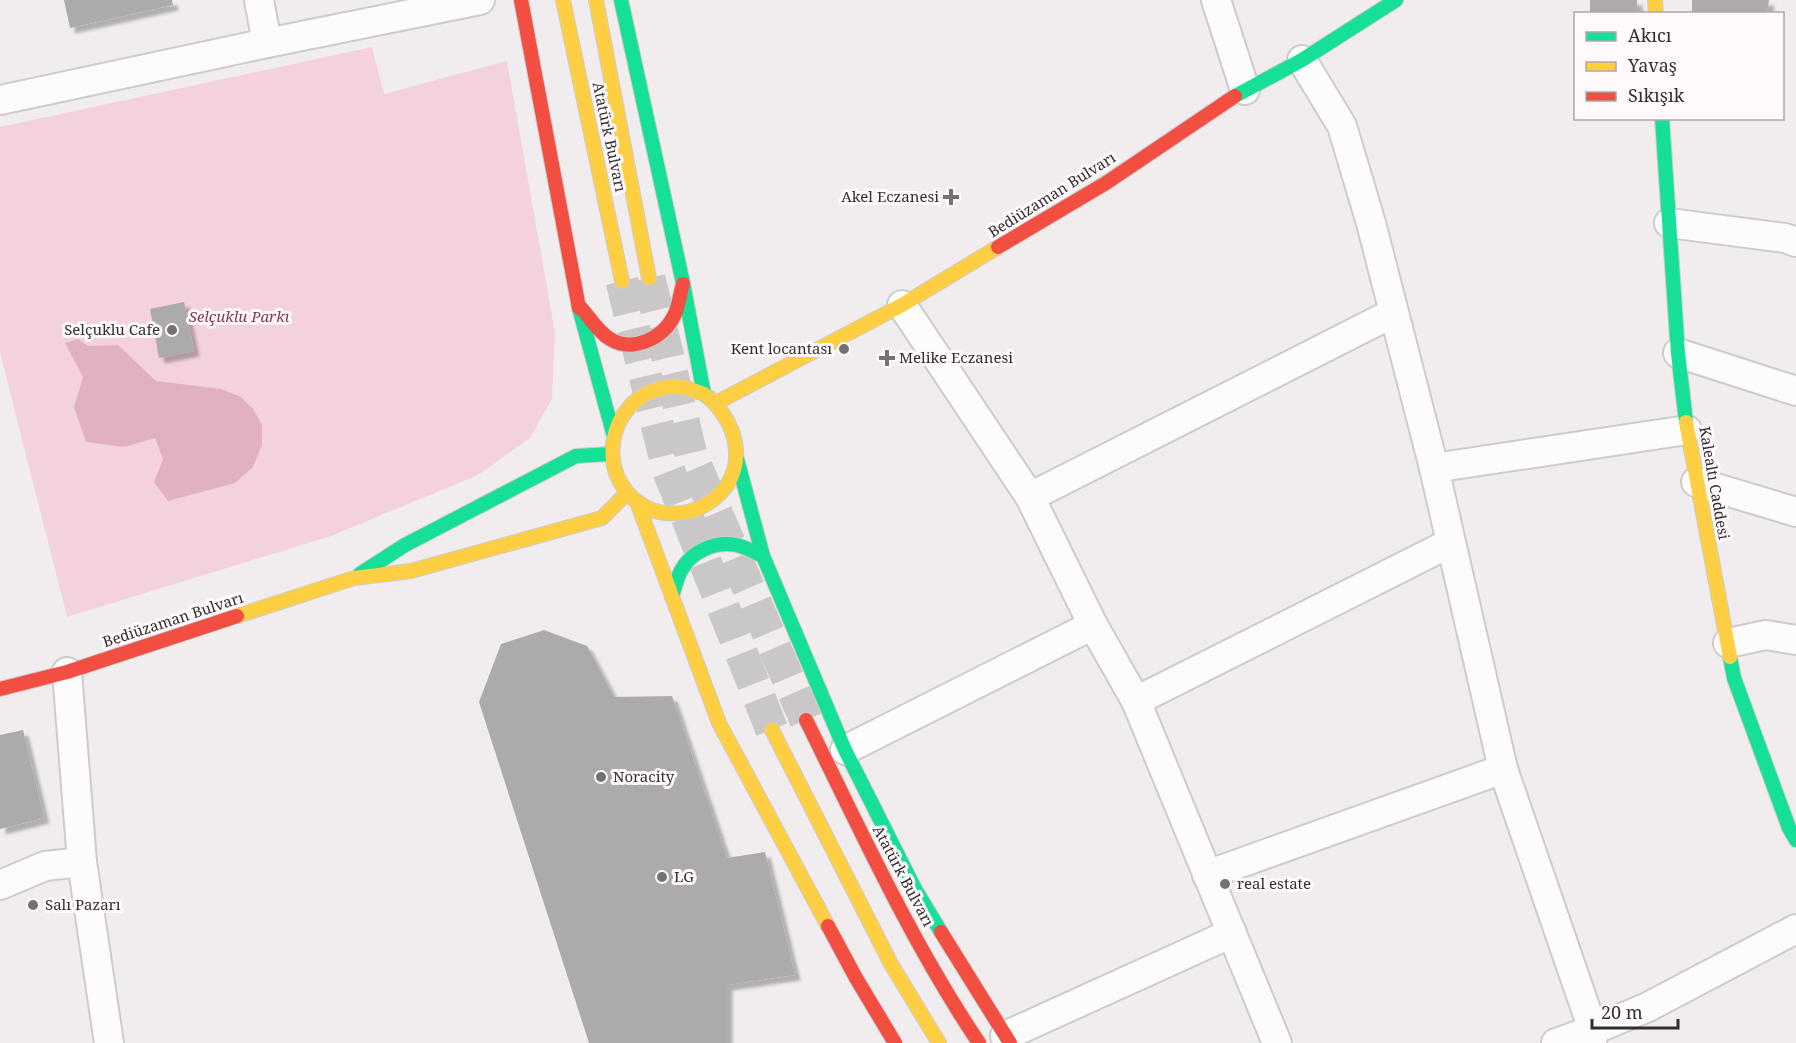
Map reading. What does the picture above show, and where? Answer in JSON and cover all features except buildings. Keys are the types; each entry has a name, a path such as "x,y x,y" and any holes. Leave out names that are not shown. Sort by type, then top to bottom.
{"main road":[{"path":"521,0 579,306 613,433"},
{"name":"Atatürk Bulvarı","path":"563,0 622,281"},
{"name":"Atatürk Bulvarı","path":"596,0 649,278"},
{"path":"621,0 683,283 704,394"},
{"name":"Bediüzaman Bulvarı","path":"716,403 902,305 1106,183 1224,102 1302,60 1396,0"},
{"name":"Kalealtı Caddesi","path":"1662,120 1678,353 1696,482 1734,678 1789,828 1796,840"},
{"path":"579,306 610,339 626,345 642,343 667,328 674,316 683,283"},
{"path":"632,497 651,510 667,514 684,513 713,500 724,489 733,474 736,438 729,419 716,403 704,394 687,388 668,387 650,392 634,402 621,415 613,433 610,454 615,475 632,497 719,723 856,978 895,1043"},
{"path":"354,578 405,545 576,456 610,454"},
{"path":"736,459 763,556 845,750 915,889 998,1041"},
{"path":"354,578 411,571 602,518 632,497"},
{"path":"672,596 682,568 692,557 706,548 720,544 738,545 763,556"},
{"name":"Bediüzaman Bulvarı","path":"0,689 67,672 354,578"},
{"name":"Atatürk Bulvarı","path":"806,720 875,860 941,981 998,1041"},
{"path":"772,730 891,964 939,1043"}],"street":[{"path":"260,0 267,43"},
{"path":"0,100 480,0"},
{"path":"1216,0 1245,90"},
{"path":"1302,60 1342,126 1371,223 1434,468 1503,769 1599,1039"},
{"path":"1669,224 1785,238 1796,242"},
{"path":"902,305 1030,497 1093,625 1136,701 1277,1043"},
{"path":"1030,497 1393,313"},
{"path":"1678,353 1796,391"},
{"path":"1434,468 1687,430"},
{"path":"1696,482 1796,512"},
{"path":"1136,701 1450,543"},
{"path":"845,750 1093,625"},
{"path":"1728,643 1766,635 1796,640"},
{"path":"67,672 82,862 109,1043"},
{"path":"1208,874 1503,769"},
{"path":"0,885 45,866 82,862"},
{"path":"1556,1043 1599,1039 1648,1007 1796,929"},
{"path":"998,1041 1232,933"}],"green space":[{"name":"Selçuklu Parkı","path":"372,47 384,94 507,61 555,332 552,399 530,438 478,475 331,536 67,617 0,352 0,127"}],"shaded area":[{"path":"78,339 88,346 118,345 156,381 221,389 241,397 253,409 262,425 262,445 253,467 235,483 168,501 154,482 163,459 155,438 124,447 86,442 74,407 83,377 65,343"}],"tunnel":[{"path":"649,278 691,455 806,720"},
{"path":"622,281 668,469 772,730"}],"traffic: fast":[{"path":"621,0 683,283 704,394 708,397"},
{"path":"1235,96 1302,60 1396,0"},
{"path":"1662,120 1678,353 1686,422"},
{"path":"579,308 613,433"},
{"path":"360,574 405,545 576,456 611,454"},
{"path":"737,459 763,556 845,750 915,889 941,932"},
{"path":"672,596 682,569 698,552 713,546 728,544 747,548 763,556"},
{"path":"1730,657 1734,678 1789,828 1796,840"}],"traffic: slow":[{"path":"563,0 622,281"},
{"path":"596,0 649,278"},
{"path":"1655,0 1656,12"},
{"path":"716,403 902,305 998,247"},
{"path":"704,394 686,388 673,387 646,394 630,406 619,423 613,442 613,462 620,482 633,498 652,510 672,513 693,510 705,505 719,494 729,481 735,467 734,438 728,423 708,397"},
{"path":"1686,422 1730,657"},
{"path":"237,616 354,578 411,571 602,518 627,493"},
{"path":"637,502 719,723 828,926"},
{"path":"772,730 891,964 939,1043"}],"traffic: jam":[{"path":"521,0 579,308"},
{"path":"998,247 1106,183 1235,96"},
{"path":"581,308 598,329 610,339 619,343 637,344 655,337 669,324 677,308 683,284"},
{"path":"0,689 67,672 237,616"},
{"path":"806,720 909,925 954,1005 979,1043"},
{"path":"828,926 895,1043"},
{"path":"941,932 1010,1043"}],"place":[{"name":"Akel Eczanesi","path":"951,197"},
{"name":"Selçuklu Cafe","path":"172,330"},
{"name":"Kent locantası","path":"844,349"},
{"name":"Melike Eczanesi","path":"887,358"},
{"name":"Noracity","path":"601,777"},
{"name":"LG","path":"662,877"},
{"name":"real estate","path":"1225,884"},
{"name":"Salı Pazarı","path":"33,905"}]}
